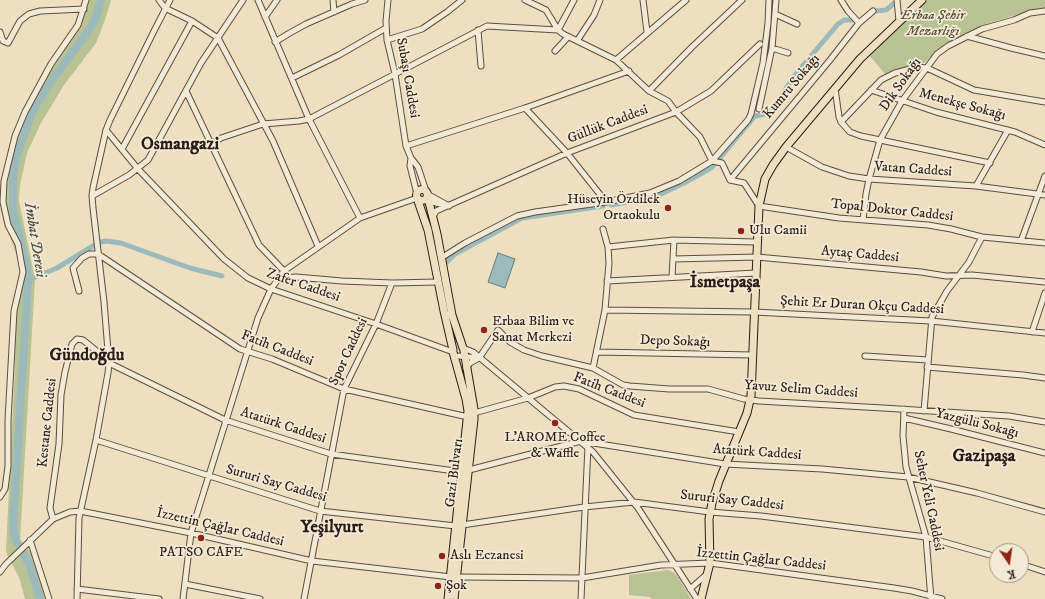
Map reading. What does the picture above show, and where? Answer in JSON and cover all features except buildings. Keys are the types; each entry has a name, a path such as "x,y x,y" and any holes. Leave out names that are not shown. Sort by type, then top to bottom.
{"main road":[{"path":"701,599 710,564 710,512 725,464 739,432 750,400 759,206 765,179 786,147 860,59 922,0"},
{"path":"417,196 420,200 427,198"},
{"name":"Gazi Bulvarı","path":"417,196 428,230 438,282 459,352 466,368 474,413 465,471 459,526 454,577 454,599"},
{"name":"Gazi Bulvarı","path":"427,198 433,216 459,352 466,399 468,417 465,471"},
{"name":"Gazi Bulvarı","path":"448,599 454,577"}],"street":[{"path":"0,497 5,489 8,466 8,420 14,319 23,272 18,244 8,225 3,202 4,181 15,136 25,112 51,64 78,25 86,0"},
{"path":"159,0 165,8 192,20 218,38 273,141 318,246"},
{"path":"77,599 78,526 80,511 108,378 109,360 92,196 106,130 115,109 170,0"},
{"path":"92,196 138,169 148,160 201,63 243,0"},
{"path":"258,0 309,119 360,218"},
{"path":"265,17 277,0"},
{"path":"333,0 334,12"},
{"path":"275,42 288,34 334,12 358,1 365,0"},
{"name":"Subaşı Caddesi","path":"388,0 386,28 406,146 411,158 418,168 427,198"},
{"path":"388,40 422,29 462,0"},
{"path":"525,0 534,2 546,10 558,30 577,42 616,60 650,91 668,101 676,112 700,137 712,161"},
{"path":"558,30 574,0"},
{"path":"577,42 594,15 600,0"},
{"path":"643,0 647,32"},
{"path":"616,60 685,0"},
{"path":"650,91 692,47 742,0"},
{"path":"441,258 510,219 523,214 606,202 657,191 678,181 712,161 748,120 751,114 763,63 769,0"},
{"path":"759,109 772,48 776,0"},
{"path":"841,0 848,11 859,23"},
{"path":"897,0 899,21"},
{"path":"0,32 3,42 8,43 20,21 29,14 40,11 84,9"},
{"name":"Kumru Sokağı","path":"730,180 859,23 873,10"},
{"name":"Dik Sokağı","path":"863,220 869,178 880,140 902,101 937,54 967,36 992,26 1014,20 1030,13 1045,11"},
{"path":"774,14 797,24"},
{"path":"122,149 192,20"},
{"path":"211,144 221,138 263,124 309,119 331,109 487,26 558,30"},
{"path":"292,78 339,55 386,28"},
{"path":"478,30 481,66"},
{"path":"967,36 1045,56"},
{"path":"555,51 568,37"},
{"name":"Güllük Caddesi","path":"433,216 436,211 567,153 676,112 710,91 760,44"},
{"path":"772,48 788,53"},
{"path":"841,122 881,80 895,73 918,67 927,68 974,90 1045,102"},
{"path":"406,146 525,108 629,71"},
{"path":"835,88 841,122 850,132 861,136 990,163"},
{"name":"Menekşe Sokağı","path":"871,90 953,117 1008,130 1045,145"},
{"path":"186,91 259,244 284,271"},
{"path":"525,108 567,153 606,202"},
{"name":"Zafer Caddesi","path":"106,130 138,169 229,264 248,278 271,289 459,352"},
{"path":"976,186 1008,130"},
{"name":"Vatan Caddesi","path":"786,147 822,167 849,176 976,186 1045,195"},
{"name":"Subaşı Caddesi","path":"411,158 410,166 417,196"},
{"path":"712,161 722,163 730,180 744,183 759,206"},
{"path":"1021,241 1045,176"},
{"path":"183,599 191,533 247,351 258,318 271,289 284,271 360,218 417,196"},
{"path":"427,198 449,206"},
{"path":"427,198 449,206"},
{"name":"Topal Doktor Caddesi","path":"759,206 863,220 905,222 941,227 982,237 1045,243"},
{"path":"593,368 605,310 608,281 608,247 603,229"},
{"path":"924,410 931,321 944,295 972,258 982,237"},
{"path":"608,247 674,240 757,242"},
{"path":"672,277 674,240"},
{"path":"79,291 73,268 77,262 86,256 90,254 98,254"},
{"name":"Fatih Caddesi","path":"98,254 234,346 272,359 344,388 468,417"},
{"name":"Aytaç Caddesi","path":"673,259 757,257 921,272 946,276 976,276 1045,282"},
{"path":"608,281 756,273"},
{"path":"279,278 296,277 336,281 392,283 438,282"},
{"name":"Spor Caddesi","path":"304,599 344,388 376,324 392,283"},
{"path":"1032,332 1045,293"},
{"name":"Şehit Er Duran Okçu Caddesi","path":"605,310 754,312 931,321 1045,333"},
{"name":"Yavuz Selim Caddesi","path":"479,358 498,330 510,342 532,354 593,368 622,384 630,386 669,389 708,389 750,400 1009,416 1045,422"},
{"name":"Kestane Caddesi","path":"53,519 50,508 59,444 61,395 70,350 74,341 80,339 109,360"},
{"path":"459,352 471,351 588,446 634,502 697,599"},
{"path":"459,352 479,358"},
{"name":"Depo Sokağı","path":"597,352 753,355"},
{"path":"865,356 928,360"},
{"path":"466,368 470,363 479,358"},
{"name":"Atatürk Caddesi","path":"109,360 226,420 331,454 465,471 581,440 725,464 822,469 908,477 1045,512"},
{"path":"927,367 1045,378"},
{"name":"Fatih Caddesi","path":"474,413 528,398 555,387 568,386 579,389 623,411 641,417 739,432"},
{"name":"Seher Yeli Caddesi","path":"904,409 904,458 908,477 926,537 931,598"},
{"name":"Yazgülü Sokağı","path":"904,418 1045,453"},
{"name":"Sururi Say Caddesi","path":"96,440 320,510 459,526 584,507 634,502 710,512 761,516 926,537 989,555"},
{"path":"581,599 584,507 588,446"},
{"path":"0,572 30,540 53,519 70,512 80,511"},
{"name":"İzzettin Çağlar Caddesi","path":"80,511 191,533 312,561 454,577 582,578 674,564 710,564 894,588 912,591 931,598 942,599"},
{"path":"30,540 50,599"},
{"path":"0,565 6,564"},
{"path":"1029,567 1045,572"},
{"path":"690,588 708,574"},
{"path":"184,584 260,599"},
{"path":"77,589 159,599"}],"green space":[{"path":"89,0 111,0 96,43 64,85 41,123 27,153 20,185 19,201 35,279 20,541 24,543 31,553 45,599 25,599 19,577 6,551 16,315 21,273 1,210 0,195 16,139 27,112 37,92 77,30"},
{"name":"Erbaa Şehir Mezarlığı","path":"925,0 1045,0 1045,8 1033,10 986,24 945,45 924,63 901,68 886,75 868,54"},
{"path":"426,202 437,257 430,225 423,203"},
{"path":"437,257 449,317 457,342 454,343"},
{"path":"668,570 673,572 678,577 691,599 651,599 650,597 629,595 629,575"}],"water":[{"path":"498,253 515,259 505,288 488,282"}],"waterway":[{"name":"İmbat Deresi","path":"40,599 30,566 15,538 13,525 28,280 27,268 13,210 13,175 16,157 33,110 50,83 91,27 95,20 101,0"},
{"path":"876,11 886,10 893,4"},
{"path":"719,159 755,116 765,114 773,109 794,76 838,24 844,20 853,20"},
{"path":"611,205 642,200 659,195 686,182 714,165"},
{"path":"447,262 455,254 522,218 603,206"},
{"path":"101,242 106,241 121,243 190,268 222,276"},
{"path":"28,280 57,268 93,246"}],"place":[{"name":"Hüseyin Özdilek Ortaokulu","path":"668,208"},
{"name":"Ulu Camii","path":"741,231"},
{"name":"Erbaa Bilim ve Sanat Merkezi","path":"484,330"},
{"name":"L'AROME Coffee & Waffle","path":"555,423"},
{"name":"PATSO CAFE","path":"201,538"},
{"name":"Aslı Eczanesi","path":"442,556"},
{"name":"Şok","path":"438,586"}],"district":[{"name":"Osmangazi","path":"180,145"},
{"name":"İsmetpaşa","path":"725,283"},
{"name":"Gündoğdu","path":"87,356"},
{"name":"Gazipaşa","path":"984,457"},
{"name":"Yeşilyurt","path":"332,528"}]}
